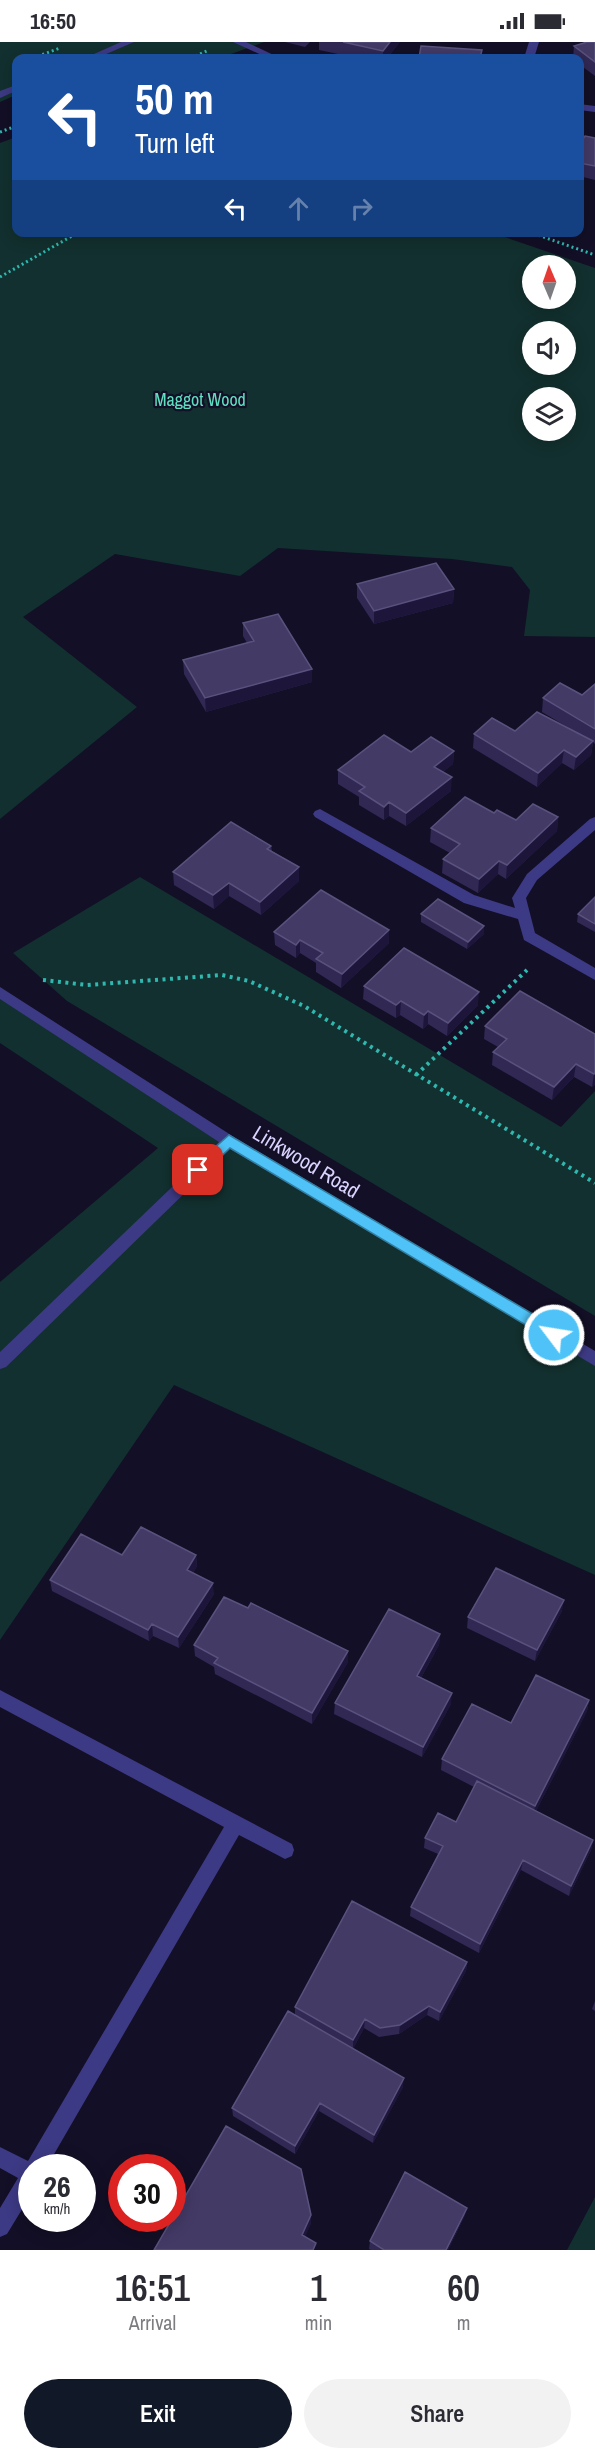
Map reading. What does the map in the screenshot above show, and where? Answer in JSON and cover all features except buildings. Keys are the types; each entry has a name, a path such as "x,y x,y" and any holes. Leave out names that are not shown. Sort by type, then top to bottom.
{"street":[{"path":"100,54 129,42"},
{"path":"238,42 266,54"},
{"path":"320,814 469,898 524,916"},
{"path":"595,822 532,877 519,898 529,936 595,975"},
{"name":"Linkwood Road","path":"0,992 229,1141 595,1359"},
{"path":"0,1362 229,1141"},
{"path":"0,1698 285,1850"},
{"path":"43,2154 236,1824"},
{"path":"0,2157 18,2166"},
{"path":"0,2227 18,2196"}],"path":[{"path":"43,54 64,46"},
{"path":"0,277 70,237"},
{"path":"543,237 595,255"},
{"path":"416,1075 550,948"},
{"path":"31,977 87,985 199,975 222,975 249,981 304,1006 595,1183"}],"green space":[{"path":"0,42 264,42 231,54 12,54 12,97 0,102"},
{"name":"Maggot Wood","path":"12,138 12,237 505,237 557,255 522,255 522,309 576,309 576,261 595,268 595,637 524,636 530,590 512,567 452,559 278,548 240,576 115,554 23,617 137,707 0,819 0,143"},
{"path":"140,877 561,1127 595,1091 595,1316 67,1001 13,953"},
{"path":"0,992 183,1112 595,1359 595,1575 174,1385 0,1640 0,1282 158,1148 0,1043"},
{"path":"595,2197 595,2250 567,2250"}],"route":[{"path":"198,1170 229,1141 554,1335"}]}
